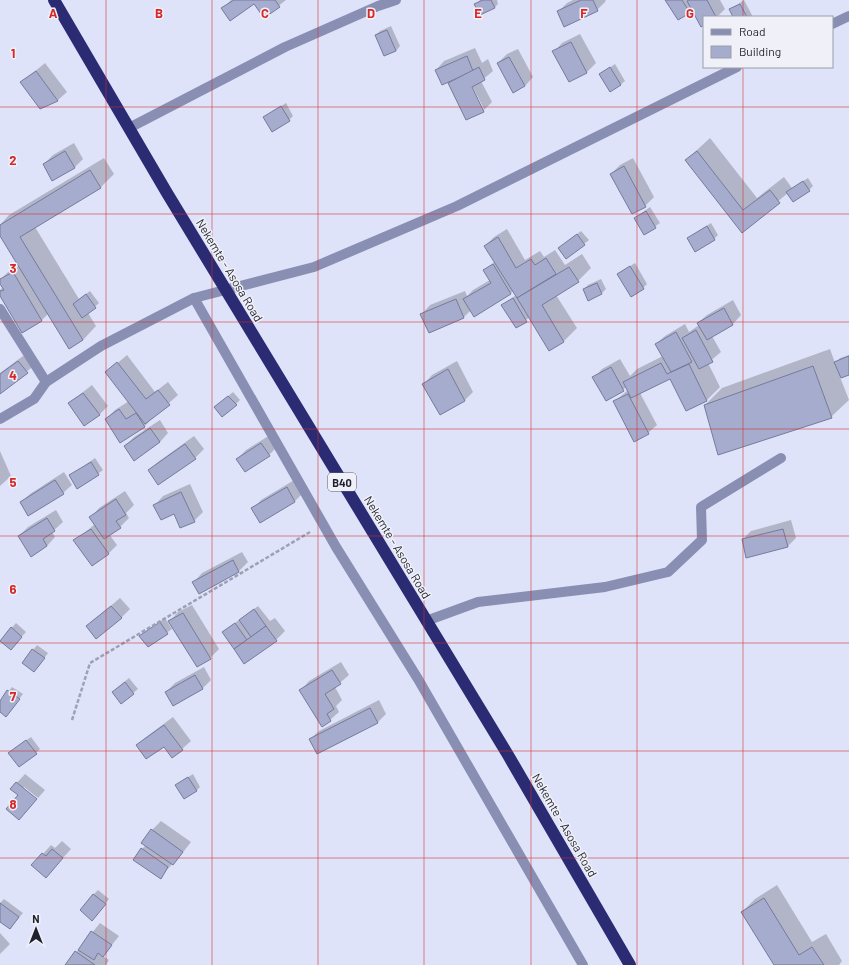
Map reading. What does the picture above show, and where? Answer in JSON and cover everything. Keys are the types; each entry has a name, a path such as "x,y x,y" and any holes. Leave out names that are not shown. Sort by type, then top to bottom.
{"highway":[{"name":"Nekemte - Asosa Road","path":"54,0 128,128 226,291 508,755 630,965"}],"street":[{"path":"128,128 285,47 378,6 396,0"},
{"path":"833,24 849,16"},
{"path":"0,419 34,399 46,382 101,346 194,298 226,291 314,267 457,206 735,68"},
{"path":"194,298 323,525 418,679 583,965"},
{"path":"0,309 46,382"},
{"path":"426,621 478,602 605,587 668,572 702,540 701,508 781,458"}],"path":[{"path":"72,720 90,663 323,525"}],"building":[{"path":"234,0 275,0 280,7 264,18 254,4 230,21 221,8"},
{"path":"483,0 491,0 495,8 480,15 474,4"},
{"path":"581,0 593,0 598,11 564,27 557,11"},
{"path":"665,0 682,0 690,13 678,20"},
{"path":"707,0 715,16 703,16 703,26 701,27 687,1"},
{"path":"740,4 746,16 732,16 729,9"},
{"path":"387,30 396,51 384,56 375,35"},
{"path":"571,42 587,73 569,82 552,51"},
{"path":"467,56 473,71 442,85 435,70"},
{"path":"509,57 525,86 513,93 497,63"},
{"path":"479,67 485,80 472,87 484,112 466,120 448,83"},
{"path":"610,67 621,85 610,92 599,74"},
{"path":"36,71 58,101 40,109 20,82"},
{"path":"281,106 290,121 272,132 263,117"},
{"path":"65,151 75,168 52,181 43,164"},
{"path":"697,151 743,210 770,190 780,203 742,233 685,160"},
{"path":"624,166 646,207 632,214 610,174"},
{"path":"90,170 101,188 20,237 83,340 69,349 0,236 0,225"},
{"path":"803,181 810,191 793,202 786,192"},
{"path":"646,211 656,228 644,235 634,218"},
{"path":"707,226 715,240 695,252 687,238"},
{"path":"577,234 585,245 566,259 558,248"},
{"path":"498,237 516,268 531,259 535,265 546,258 556,274 517,298 484,246"},
{"path":"493,264 511,294 474,317 463,299 491,283 483,270"},
{"path":"630,266 644,289 631,297 617,274"},
{"path":"569,267 579,282 542,305 564,342 549,351 517,298"},
{"path":"13,272 42,321 22,333 0,296 0,291 4,290 0,284 0,279"},
{"path":"597,283 602,294 588,301 583,289"},
{"path":"86,294 96,308 82,318 73,304"},
{"path":"513,298 527,322 516,328 501,305"},
{"path":"456,299 464,318 429,333 420,314"},
{"path":"724,308 733,325 707,340 697,323"},
{"path":"696,330 713,362 699,369 682,338"},
{"path":"676,332 692,362 671,372 655,344"},
{"path":"849,356 849,375 841,378 834,362"},
{"path":"18,361 28,373 0,394 0,374"},
{"path":"117,362 146,399 158,390 170,405 145,424 105,372"},
{"path":"661,363 667,374 689,364 707,401 686,411 670,379 631,398 623,382"},
{"path":"813,366 832,418 718,455 704,405"},
{"path":"611,367 624,391 606,401 592,377"},
{"path":"448,369 465,401 440,415 422,384"},
{"path":"83,393 100,415 84,426 68,403"},
{"path":"628,394 649,434 634,442 613,401"},
{"path":"228,396 237,405 222,417 214,407"},
{"path":"119,409 126,419 136,413 145,427 120,443 105,419"},
{"path":"150,428 160,442 134,461 124,446"},
{"path":"261,443 270,456 245,472 236,459"},
{"path":"185,444 196,459 158,485 148,470"},
{"path":"91,462 99,475 77,489 69,475"},
{"path":"55,480 64,494 28,516 20,502"},
{"path":"287,487 295,502 260,523 251,508"},
{"path":"181,492 195,522 180,528 174,514 161,520 153,505"},
{"path":"116,499 126,515 116,521 121,528 104,539 89,517"},
{"path":"47,518 55,531 43,539 47,546 31,557 18,536"},
{"path":"91,529 109,554 92,566 73,540"},
{"path":"783,529 788,547 746,558 742,539"},
{"path":"233,560 239,572 199,594 192,582"},
{"path":"111,606 122,618 96,639 86,626"},
{"path":"254,609 266,626 251,637 239,620"},
{"path":"183,613 211,659 197,667 168,621"},
{"path":"160,622 168,634 148,647 139,636"},
{"path":"235,623 247,640 234,649 222,632"},
{"path":"266,626 277,641 244,664 234,649"},
{"path":"11,627 22,637 11,650 0,641"},
{"path":"32,649 45,658 34,672 22,663"},
{"path":"332,670 341,684 325,694 334,709 327,714 331,721 322,727 299,690"},
{"path":"195,675 203,689 173,706 165,692"},
{"path":"125,682 134,694 121,704 112,692"},
{"path":"7,690 20,699 6,717 0,712 0,701"},
{"path":"370,708 378,723 317,754 309,739"},
{"path":"164,725 183,750 172,758 164,747 146,759 136,745"},
{"path":"26,740 37,754 19,767 8,753"},
{"path":"188,777 197,791 184,799 175,785"},
{"path":"16,782 37,799 19,820 6,809 18,795 10,789"},
{"path":"151,829 183,852 173,865 141,843"},
{"path":"141,848 168,867 161,879 133,860"},
{"path":"52,849 63,858 46,878 31,865 42,853 46,856"},
{"path":"93,894 106,904 92,921 80,910"},
{"path":"764,898 799,955 812,947 824,965 774,965 741,912"},
{"path":"0,903 19,917 10,929 0,922"},
{"path":"91,931 112,945 103,957 98,953 94,960 78,950"},
{"path":"75,951 95,965 65,965"}]}
